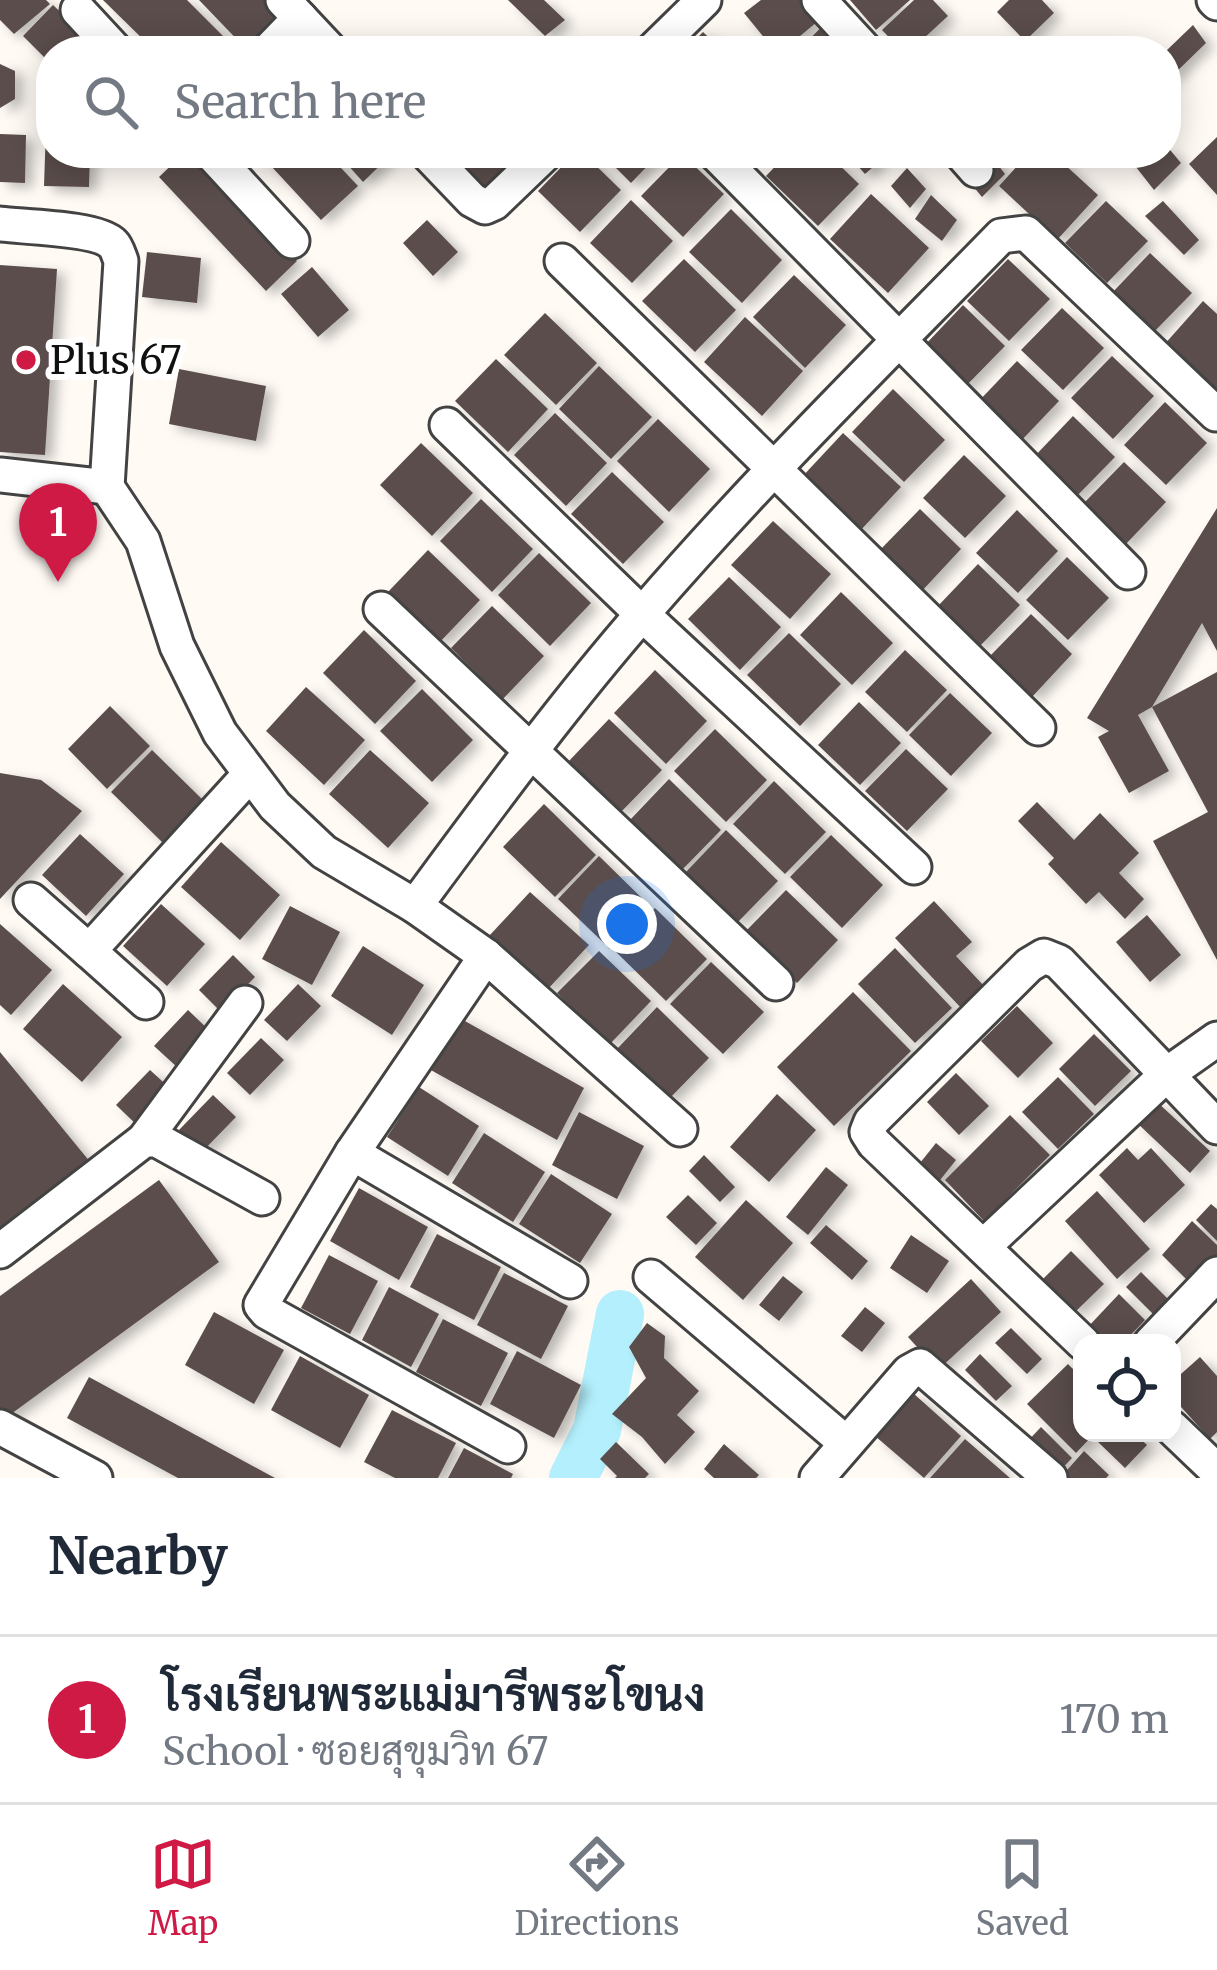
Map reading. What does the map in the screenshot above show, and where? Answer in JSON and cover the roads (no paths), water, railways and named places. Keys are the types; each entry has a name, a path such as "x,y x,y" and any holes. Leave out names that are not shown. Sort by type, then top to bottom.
{"street":[{"path":"667,36 704,0"},
{"path":"819,0 852,36"},
{"path":"277,36 292,9 317,36"},
{"path":"78,10 102,36"},
{"path":"225,168 292,241"},
{"path":"441,168 485,207 530,168"},
{"path":"730,168 1128,572"},
{"path":"0,224 109,239 122,261 131,327 107,487 143,541 177,646 212,715 274,806 324,851 486,956 680,1129"},
{"path":"415,906 531,750 642,614 772,470 1001,236 1025,233 1216,414"},
{"path":"562,261 1038,728"},
{"path":"447,425 914,867"},
{"path":"0,475 107,487"},
{"path":"381,609 776,983"},
{"path":"89,951 250,774"},
{"path":"31,900 146,1002"},
{"path":"486,956 352,1153 261,1305 508,1447"},
{"path":"1074,1334 874,1143 867,1132 871,1122 1029,965 1044,956 1059,962 1217,1127"},
{"path":"0,1251 144,1140 245,1003"},
{"path":"983,1247 1166,1076 1217,1039"},
{"path":"144,1140 157,1140 262,1198"},
{"path":"352,1153 570,1281"},
{"path":"1160,1334 1217,1274"},
{"path":"651,1277 846,1443"},
{"path":"817,1478 909,1372 920,1366 1050,1478"},
{"path":"0,1426 95,1478"},
{"path":"1181,1437 1217,1471"}],"waterway":[{"path":"573,1478 597,1430 620,1314"}],"place":[{"name":"Plus 67","path":"26,360"},
{"name":"โรงเรียนพระแม่มารีพระโขนง","path":"58,582"}]}
